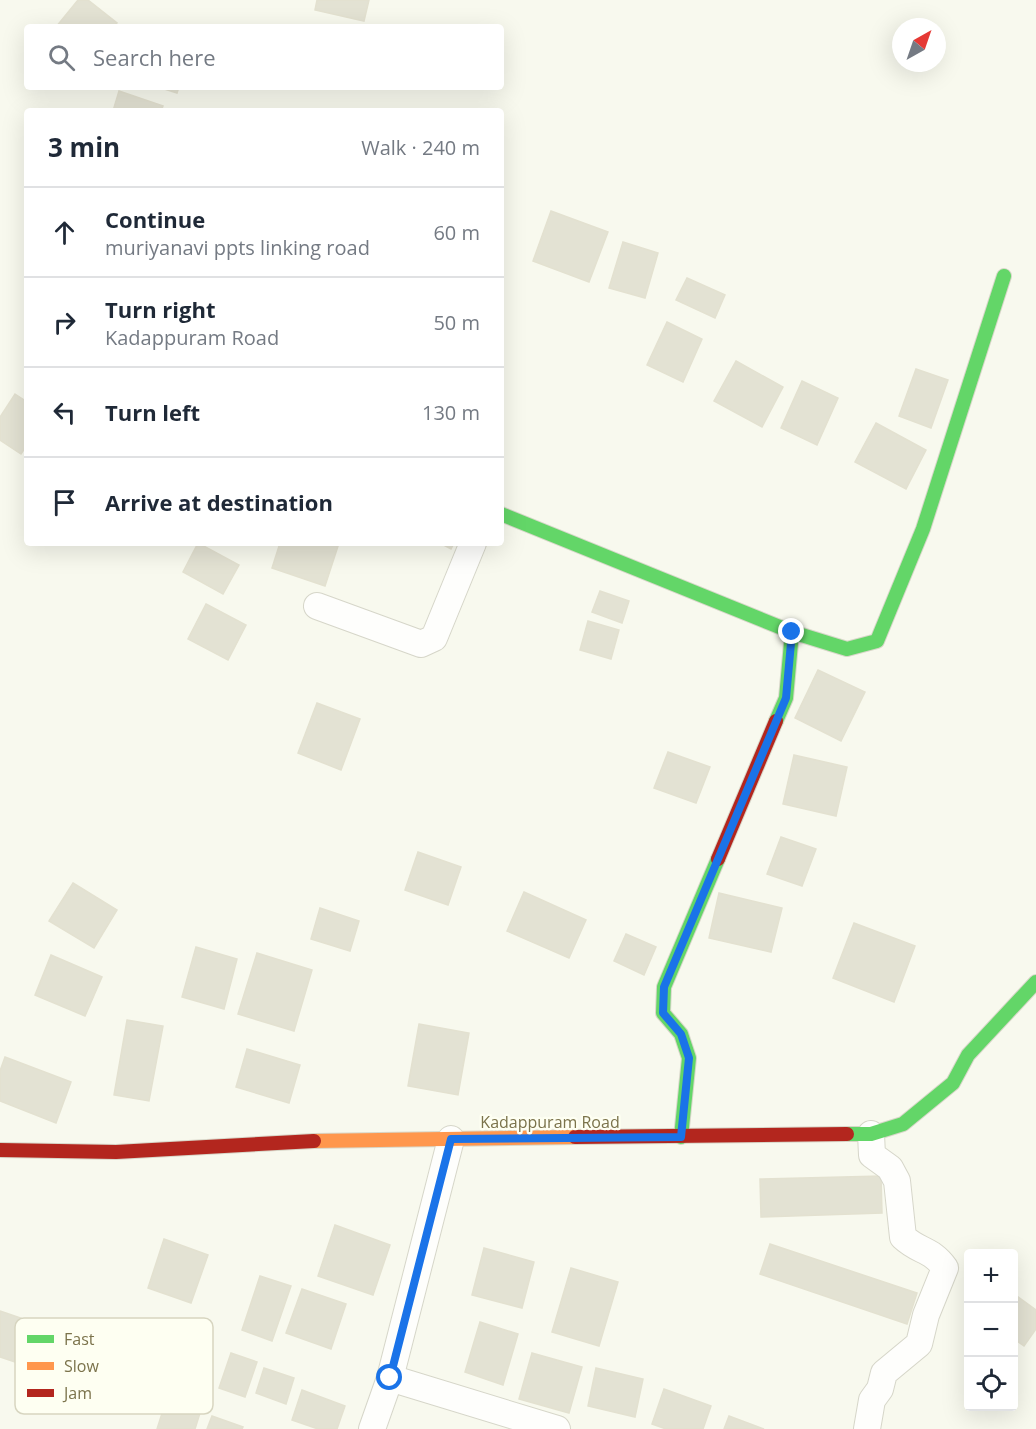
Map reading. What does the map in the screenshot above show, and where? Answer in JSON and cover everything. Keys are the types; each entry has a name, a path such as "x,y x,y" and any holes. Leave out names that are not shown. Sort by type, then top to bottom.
{"street":[{"path":"504,515 792,632 848,649 877,640 923,530 1004,276"},
{"path":"317,606 422,644 434,638 471,546"},
{"path":"681,1137 689,1058 681,1034 663,1013 664,987 786,698 792,632"},
{"name":"Kadappuram Road","path":"0,1150 116,1152 330,1140 871,1134 903,1124 952,1083 968,1055 1036,982"},
{"path":"867,1429 872,1400 880,1389 884,1372 919,1344 926,1315 945,1268 936,1255 914,1248 903,1237 897,1181 890,1168 872,1155 871,1134"},
{"path":"372,1429 390,1378 451,1139"},
{"path":"390,1378 557,1429"}],"building":[{"path":"78,0 88,0 117,23 116,24 58,24"},
{"path":"317,0 369,0 364,21 315,10"},
{"path":"119,91 163,106 162,108 114,108"},
{"path":"551,211 608,232 589,282 533,261"},
{"path":"623,242 658,253 645,298 609,288"},
{"path":"687,278 725,295 715,318 676,300"},
{"path":"667,322 702,339 683,382 647,365"},
{"path":"736,361 783,387 762,427 714,401"},
{"path":"916,369 948,380 931,428 899,416"},
{"path":"802,381 838,398 817,445 781,428"},
{"path":"15,394 24,400 24,450 21,454 0,440 0,417"},
{"path":"876,423 926,450 906,489 855,462"},
{"path":"196,546 204,546 239,565 223,594 183,572"},
{"path":"279,546 338,546 325,586 272,568"},
{"path":"600,591 629,601 622,623 592,612"},
{"path":"206,604 246,625 228,660 188,639"},
{"path":"588,621 619,630 611,659 580,650"},
{"path":"818,670 865,692 841,741 795,718"},
{"path":"317,703 360,719 341,770 298,753"},
{"path":"668,752 710,767 696,803 654,788"},
{"path":"794,755 847,767 836,816 783,804"},
{"path":"781,837 816,849 802,886 767,874"},
{"path":"418,852 461,867 448,905 405,890"},
{"path":"73,883 117,910 94,948 49,921"},
{"path":"524,892 586,920 569,958 507,931"},
{"path":"719,893 782,908 771,952 709,938"},
{"path":"320,908 359,921 350,951 311,939"},
{"path":"854,923 915,946 894,1002 833,978"},
{"path":"626,934 656,947 644,975 614,961"},
{"path":"196,947 237,959 224,1009 182,997"},
{"path":"257,953 312,970 294,1031 238,1014"},
{"path":"51,955 102,977 85,1016 35,995"},
{"path":"127,1020 163,1026 149,1101 114,1095"},
{"path":"419,1024 469,1033 458,1095 408,1086"},
{"path":"247,1049 300,1065 289,1103 236,1087"},
{"path":"5,1057 71,1082 56,1123 0,1101 0,1071"},
{"path":"881,1176 882,1213 761,1217 760,1179"},
{"path":"335,1225 390,1245 373,1295 318,1276"},
{"path":"164,1239 208,1255 191,1303 148,1288"},
{"path":"770,1244 917,1293 907,1324 760,1274"},
{"path":"484,1248 534,1262 522,1308 472,1295"},
{"path":"571,1268 618,1282 599,1346 552,1332"},
{"path":"260,1276 291,1286 272,1341 242,1330"},
{"path":"302,1289 346,1304 331,1349 286,1333"},
{"path":"1018,1297 1036,1310 1036,1329 1024,1346 1018,1342"},
{"path":"0,1311 20,1318 15,1318 15,1362 0,1357"},
{"path":"480,1322 518,1334 503,1385 465,1372"},
{"path":"231,1353 257,1362 245,1397 219,1388"},
{"path":"532,1353 582,1367 569,1413 519,1399"},
{"path":"264,1368 294,1378 286,1404 256,1393"},
{"path":"596,1368 643,1379 635,1417 588,1406"},
{"path":"664,1389 711,1406 703,1429 666,1429 652,1424"},
{"path":"302,1390 345,1406 337,1429 318,1429 292,1420"},
{"path":"162,1414 200,1414 195,1429 157,1429"},
{"path":"212,1416 243,1427 242,1429 207,1429"},
{"path":"729,1416 764,1429 724,1429"}],"traffic: fast":[{"path":"792,632 847,649 877,641 923,529 1004,276"},
{"path":"504,515 792,632 786,698 776,721"},
{"path":"681,1137 689,1058 681,1034 663,1013 664,987 718,859"},
{"path":"847,1134 871,1134 903,1124 953,1083 968,1055 1036,982"}],"traffic: slow":[{"path":"314,1141 575,1137"}],"traffic: jam":[{"path":"718,859 776,721"},
{"path":"575,1137 847,1134"},
{"path":"0,1150 116,1152 314,1141"}],"route":[{"path":"390,1378 451,1139 681,1137 689,1058 681,1034 663,1013 664,987 786,698 792,632"}]}
